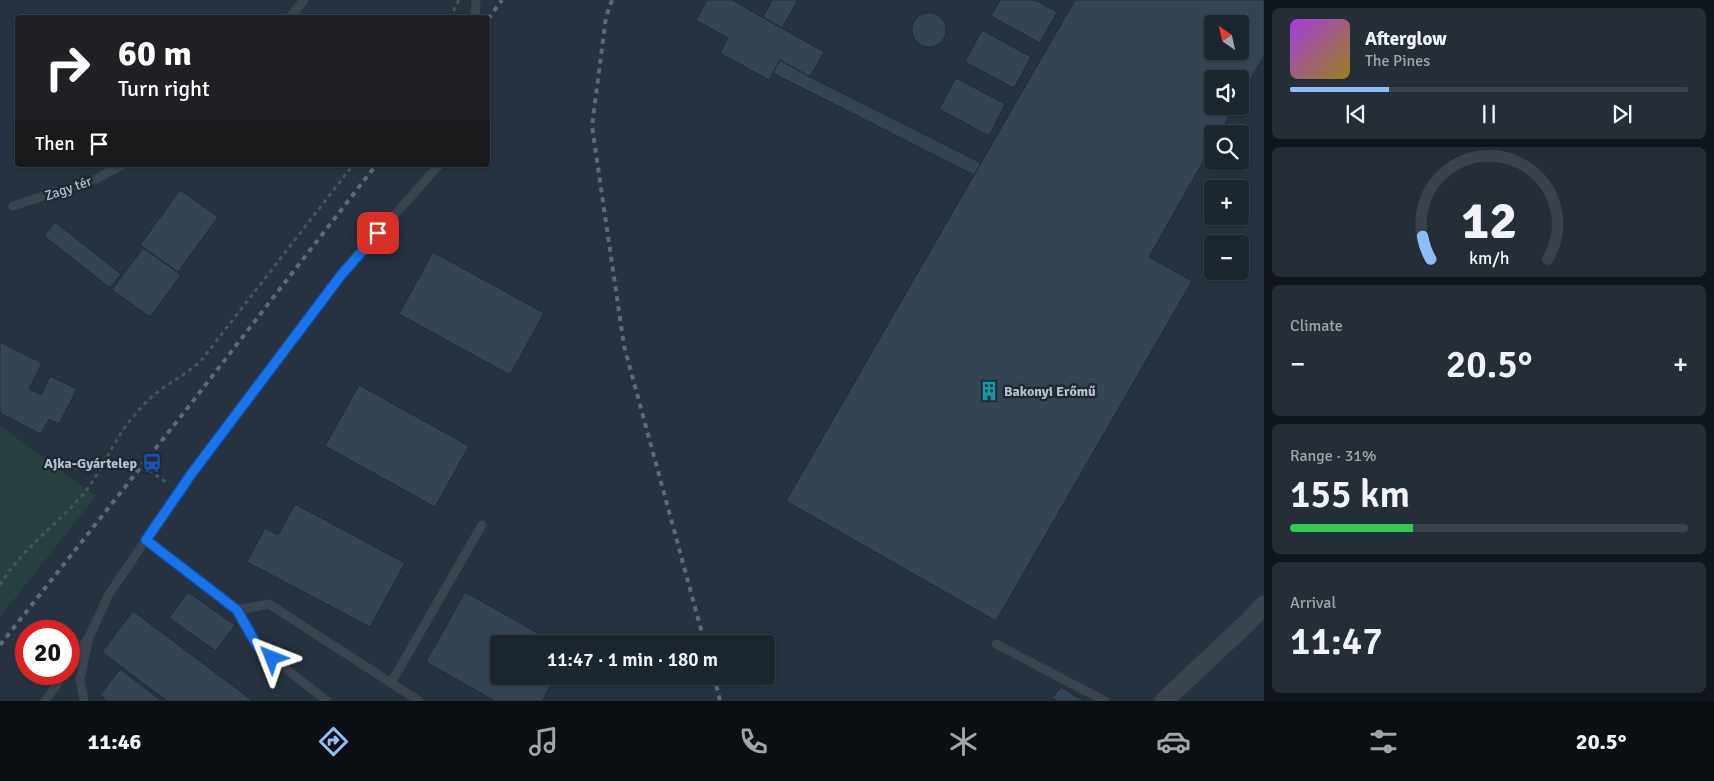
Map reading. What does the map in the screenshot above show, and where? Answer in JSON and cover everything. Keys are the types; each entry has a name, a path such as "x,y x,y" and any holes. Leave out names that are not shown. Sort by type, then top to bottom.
{"street":[{"path":"1164,701 1264,605"}],"lane":[{"path":"292,15 304,0"},
{"path":"475,15 476,0"},
{"name":"Zagy tér","path":"13,206 96,179 118,167"},
{"path":"80,650 89,636 109,594 179,491 342,274 436,167"},
{"path":"391,683 482,525"},
{"path":"146,540 237,610 258,647 327,701"},
{"path":"237,610 269,604 419,701"},
{"path":"84,701 80,679 89,636"},
{"path":"996,644 1106,701"},
{"path":"45,701 56,685"}],"path":[{"path":"452,15 460,0"},
{"path":"0,586 10,569 31,544 79,500 93,483 116,440 141,407 162,388 186,374 200,362 351,167"},
{"path":"149,470 179,491"}],"green space":[{"path":"0,426 96,496 0,617"}],"building":[{"path":"707,0 732,0 824,52 810,77 780,60 769,80 720,53 728,38 696,20"},
{"path":"772,0 798,0 782,28 763,17"},
{"path":"1000,0 1035,0 1057,12 1040,43 991,16"},
{"name":"Bakonyi Erőmű","path":"1075,0 1264,0 1264,56 1249,82 1249,70 1204,70 1204,115 1230,115 1224,125 1204,125 1204,160 1149,257 1192,281 996,621 786,501"},
{"path":"929,13 941,18 946,30 941,42 929,47 917,42 912,30 917,18"},
{"path":"982,30 1031,57 1014,88 965,62"},
{"path":"780,60 981,163 974,175 773,73"},
{"path":"956,78 1005,104 989,136 939,109"},
{"path":"180,190 218,217 178,272 140,245"},
{"path":"55,222 121,274 110,288 44,236"},
{"path":"143,248 181,275 150,317 112,290"},
{"path":"433,252 544,313 510,375 399,314"},
{"path":"0,342 42,363 29,389 41,395 50,376 77,389 59,424 49,419 41,434 0,413"},
{"path":"359,385 469,446 435,507 325,446"},
{"path":"295,504 405,563 370,627 247,562 265,528 278,535"},
{"path":"188,592 235,625 216,651 169,618"},
{"path":"465,592 541,635 490,635 490,685 551,685 542,701 495,701 426,662"},
{"path":"133,611 253,701 167,701 102,652"},
{"path":"120,669 162,701 107,701 100,695"},
{"path":"1061,687 1084,701 1057,701 1052,698"}],"railway":[{"path":"490,16 502,0"},
{"path":"612,0 606,17 592,126 624,346 703,635"},
{"path":"0,645 186,410 374,167"},
{"path":"716,685 720,701"}],"place":[{"name":"Bakonyi Erőmű","path":"989,391"},
{"name":"Ajka-Gyártelep","path":"152,463"}],"route":[{"path":"272,658 258,647 237,610 146,540 192,473 342,274 378,233"}]}
